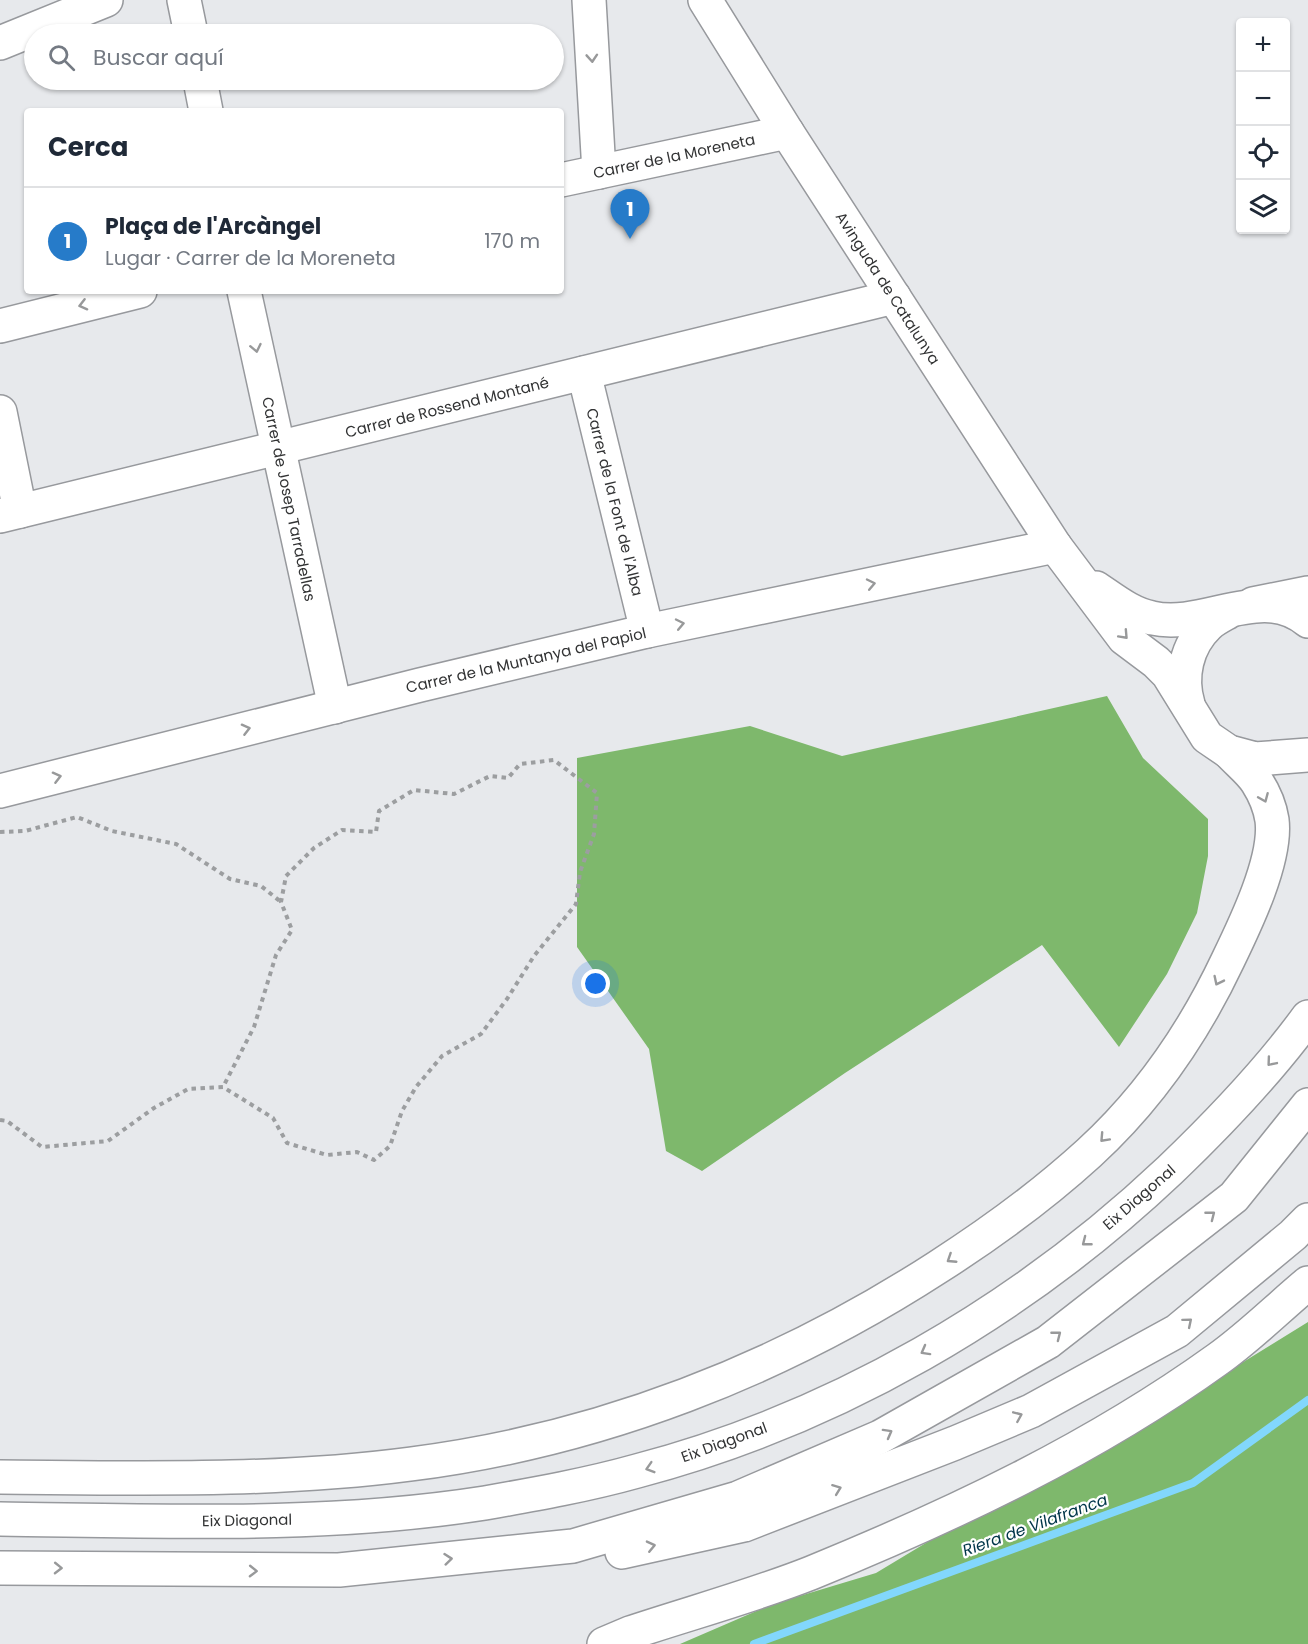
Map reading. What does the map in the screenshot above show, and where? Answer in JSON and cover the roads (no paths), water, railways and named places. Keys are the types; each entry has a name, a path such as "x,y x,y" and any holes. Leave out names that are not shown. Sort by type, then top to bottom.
{"main road":[{"path":"47,24 106,0"},
{"path":"184,0 189,24"},
{"path":"588,0 599,172"},
{"name":"Avinguda de Catalunya","path":"705,0 787,132 1055,546 1124,638 1156,662 1167,674 1178,688 1191,715"},
{"path":"0,43 24,33"},
{"path":"202,90 206,108"},
{"name":"Carrer de la Moreneta","path":"564,179 787,132"},
{"path":"0,326 128,294"},
{"name":"Carrer de Josep Tarradellas","path":"245,294 335,706"},
{"name":"Carrer de Rossend Montané","path":"10,513 894,297"},
{"name":"Carrer de la Font de l'Alba","path":"584,373 647,631"},
{"path":"0,412 10,513"},
{"name":"Carrer de la Muntanya del Papiol","path":"0,791 335,706 647,631 1055,546"},
{"path":"1074,573 1121,605 1154,619 1196,619 1308,593"},
{"path":"0,1476 143,1479 329,1473 414,1464 541,1440 626,1417 756,1367 823,1335 901,1291 971,1245 1039,1195 1091,1152 1138,1100 1176,1052 1211,997 1238,940 1264,876 1272,840 1272,820 1267,800 1256,779 1229,752 1207,737 1191,715 1184,692 1185,667 1193,644 1208,624 1241,608 1278,605 1301,615 1308,621"},
{"path":"1229,752 1255,759 1299,752"},
{"name":"Eix Diagonal","path":"0,1519 270,1520 432,1510 589,1484 651,1467 745,1436 844,1394 890,1371 984,1316 1030,1285 1113,1221 1194,1147 1238,1101 1308,1017"},
{"path":"0,1568 339,1570 573,1546 738,1498 880,1437 1048,1342 1234,1197 1308,1105"},
{"path":"573,1546 626,1552 744,1525 1031,1411 1177,1331 1308,1220"},
{"path":"604,1644 630,1633 810,1573 945,1515 1027,1475 1086,1444 1219,1359 1308,1283"}],"waterway":[{"name":"Riera de Vilafranca","path":"754,1644 1193,1483 1308,1400"}],"place":[{"name":"Plaça de l'Arcàngel","path":"630,239"}]}
